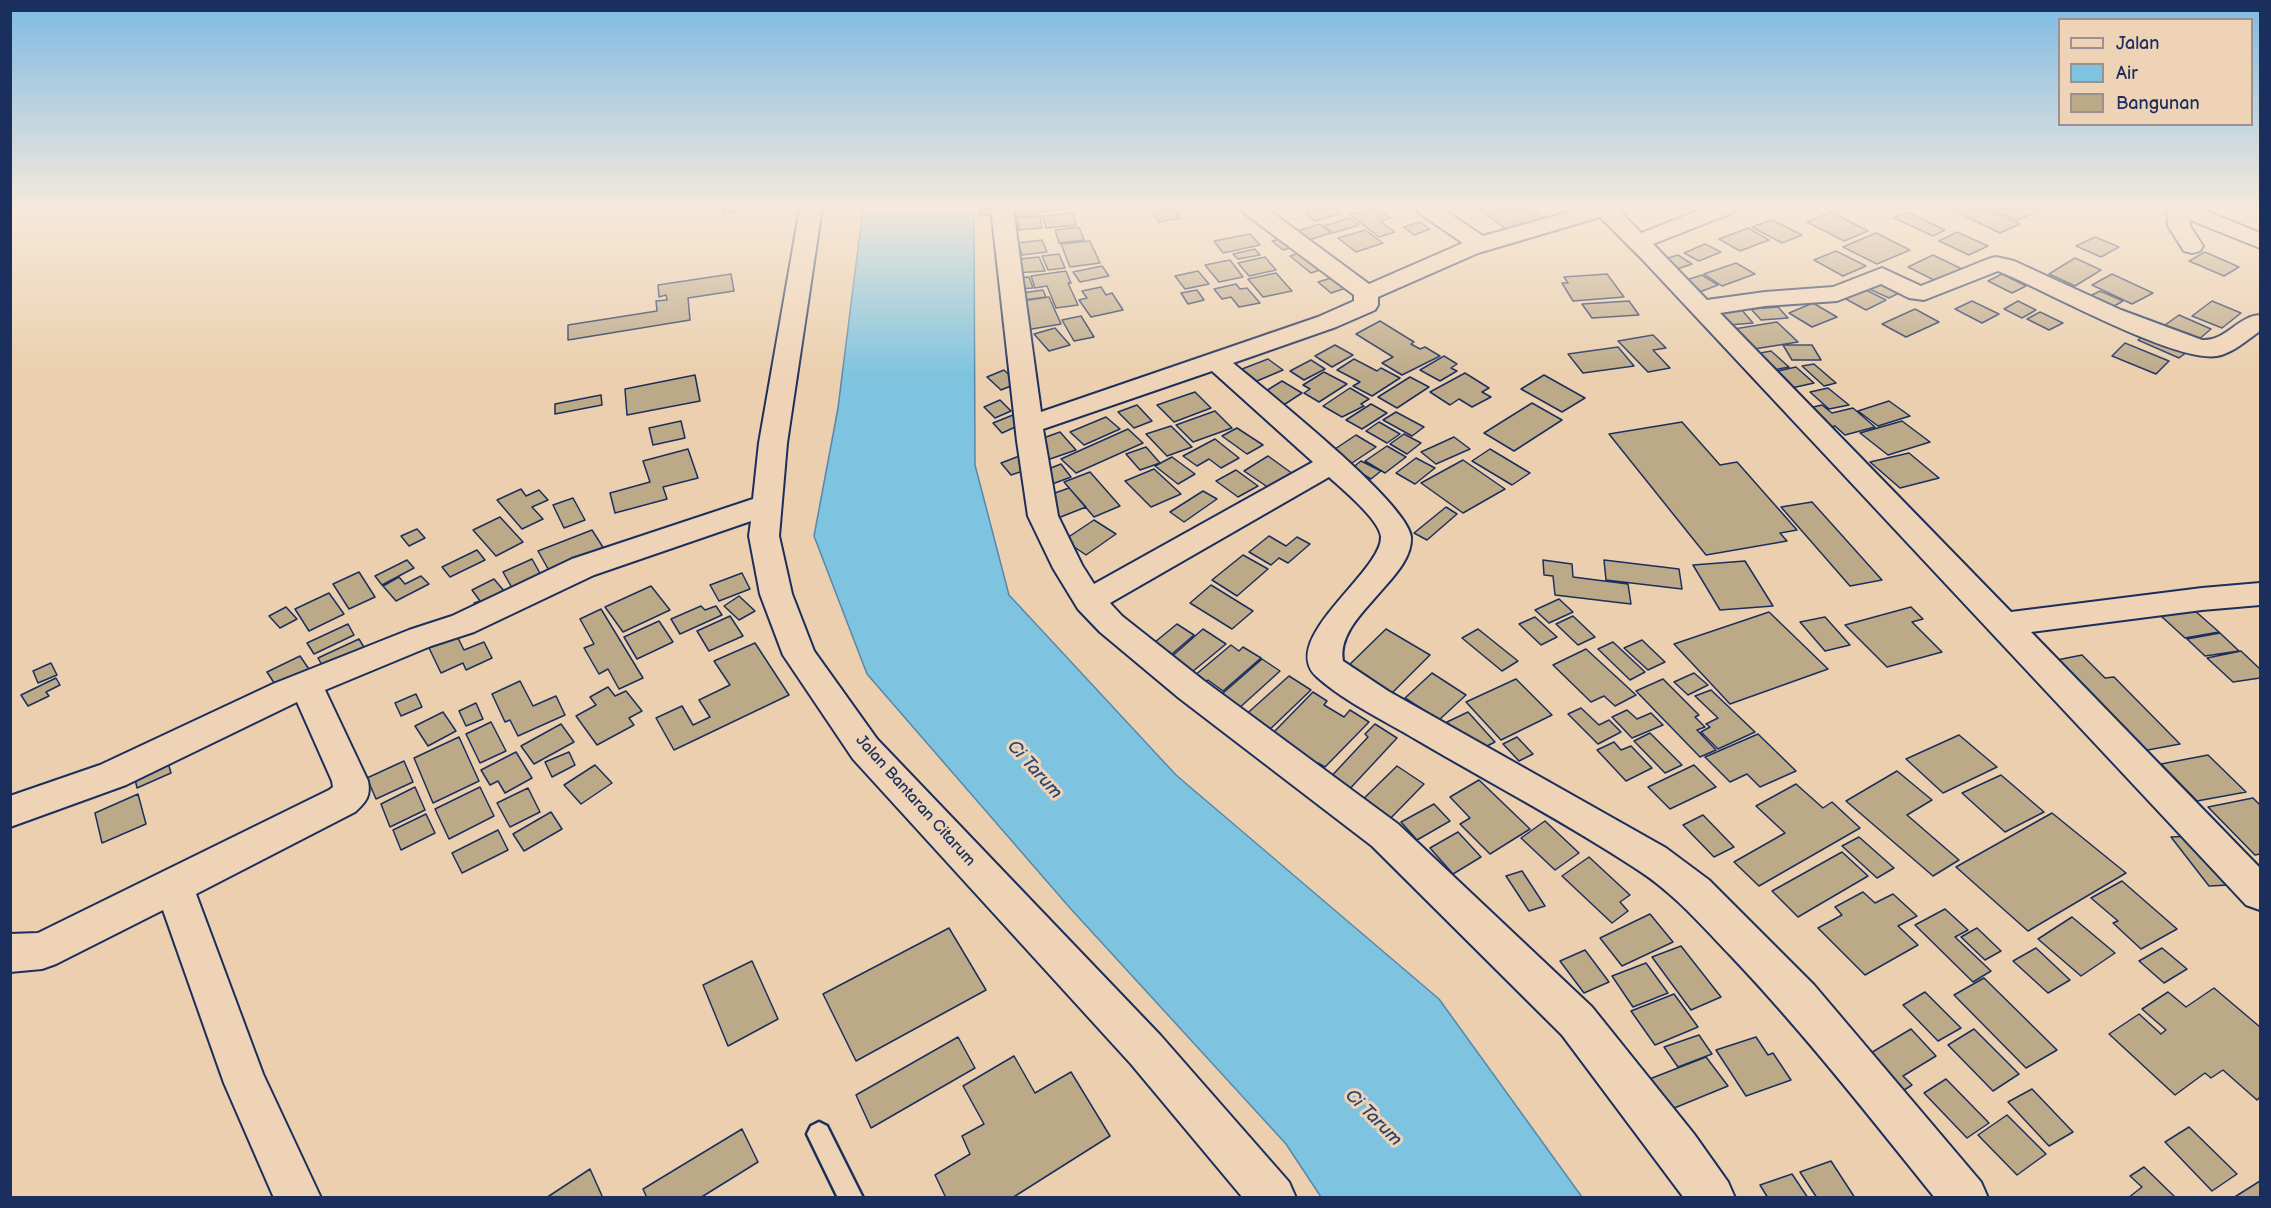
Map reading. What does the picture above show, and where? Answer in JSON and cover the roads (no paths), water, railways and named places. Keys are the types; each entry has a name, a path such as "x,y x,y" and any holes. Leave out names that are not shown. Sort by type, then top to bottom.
{"street":[{"name":"Jalan Bantaran Citarum","path":"802,264 772,443 764,536 776,594 799,655 865,749 1146,1050 1273,1197"},
{"path":"1009,264 1043,516 1068,568 1089,601 1111,624 1191,689 1385,835 1577,1022 1712,1197"},
{"path":"1328,264 1366,293"},
{"path":"1366,293 1392,286 1433,264"},
{"path":"1658,264 2006,624 2260,893"},
{"path":"1700,308 1765,299 1837,294 1882,275 1917,293 1924,293 1995,264"},
{"path":"1998,264 2191,346 2214,349 2260,322"},
{"path":"1029,424 1216,361 1356,310 1366,305 1366,293"},
{"path":"1216,361 1333,464 1389,521 1396,535 1392,556 1332,632 1324,660 1327,667 1376,700 1653,859 1695,892 1798,999 1965,1197"},
{"path":"1089,601 1333,464"},
{"path":"10,812 113,775 285,693 402,645 463,624 583,567 766,505"},
{"path":"2006,624 2202,599 2260,594"},
{"path":"10,952 12,954 42,951 342,801 352,792 350,781 306,685"},
{"path":"174,886 208,987 277,1155 298,1197"}],"lane":[{"path":"819,1134 851,1197"}],"water":[{"name":"Ci Tarum","path":"856,264 974,264 975,465 1009,595 1176,775 1439,999 1582,1197 1321,1197 1286,1144 1070,908 867,674 814,536 838,408"}]}
